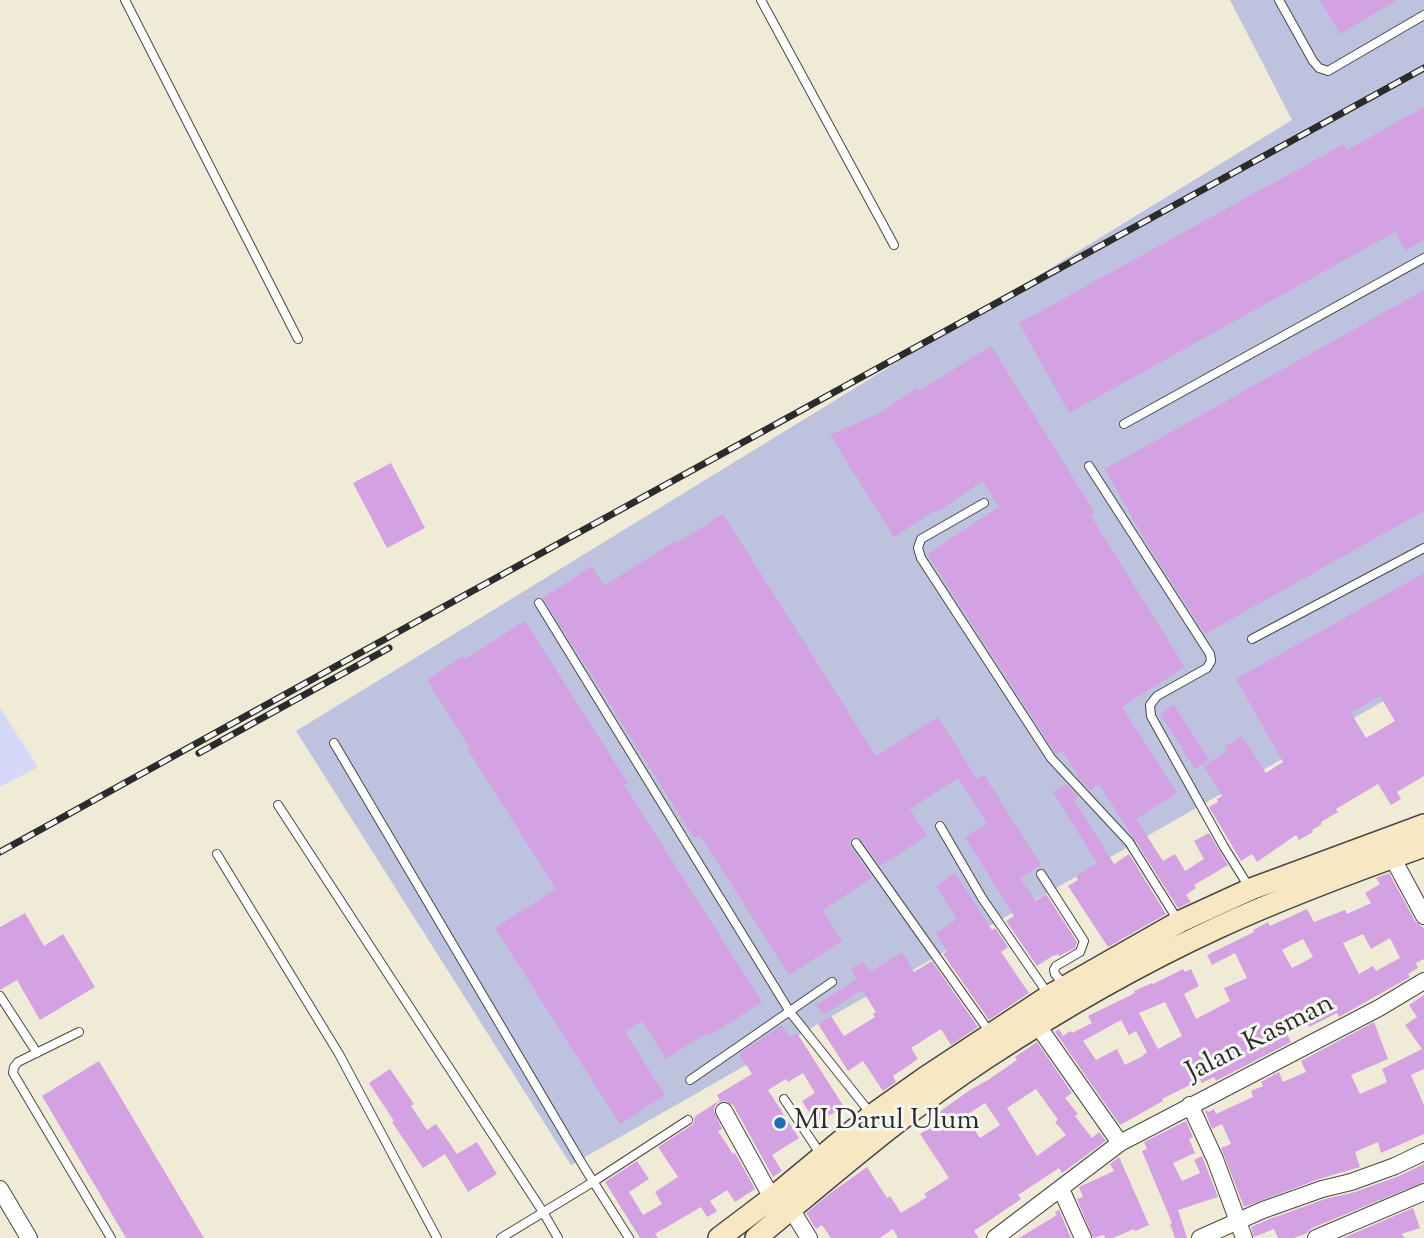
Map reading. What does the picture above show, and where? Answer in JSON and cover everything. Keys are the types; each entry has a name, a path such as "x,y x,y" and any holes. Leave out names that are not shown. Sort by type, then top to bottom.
{"main road":[{"path":"756,1238 791,1209 872,1115 1058,992 1179,922 1251,889 1424,825"},
{"path":"719,1238 772,1198 884,1131 985,1059 1102,988 1193,939 1268,906 1424,846"}],"street":[{"path":"1392,857 1424,916"},
{"name":"Jalan Kasman","path":"995,1238 1120,1143 1380,1008 1424,981"},
{"path":"1038,1026 1120,1143"},
{"path":"1190,1105 1215,1159 1244,1238"},
{"path":"724,1111 772,1198"},
{"path":"1200,1238 1263,1210 1322,1189 1351,1182 1424,1152"},
{"path":"0,1189 29,1238"},
{"path":"1061,1189 1083,1238"},
{"path":"1316,1238 1422,1197"},
{"path":"791,1209 809,1238"},
{"path":"1349,1224 1360,1238"}],"lane":[{"path":"125,0 298,339"},
{"path":"761,0 894,245"},
{"path":"1279,0 1313,61 1319,68 1328,71 1424,15"},
{"path":"1124,424 1424,258"},
{"path":"1089,466 1210,654 1211,661 1207,668 1157,696 1150,705 1151,716 1224,847 1251,889"},
{"path":"984,503 921,539 918,548 921,558 1051,758 1129,842 1179,922"},
{"path":"1252,639 1424,548"},
{"path":"539,603 790,1012 872,1115"},
{"path":"334,743 593,1182 629,1238"},
{"path":"278,805 558,1238"},
{"path":"940,826 982,898 1058,992"},
{"path":"856,843 992,1034"},
{"path":"217,854 340,1054 437,1238"},
{"path":"1041,874 1084,941 1080,952 1056,965 1054,970 1058,992"},
{"path":"690,1080 832,982"},
{"path":"0,996 37,1053"},
{"path":"79,1032 18,1062 13,1073 111,1238"},
{"path":"784,1099 828,1165"},
{"path":"501,1238 688,1121"}],"shaded area":[{"path":"1230,0 1424,0 1424,678 571,1165 296,731 1292,120"},
{"path":"0,708 38,767 0,787"}],"building":[{"path":"1320,0 1397,0 1340,34"},
{"path":"1424,107 1424,240 1405,251 1395,232 1069,413 1019,323 1344,144 1347,150"},
{"path":"1424,290 1424,511 1205,634 1149,547 1105,469"},
{"path":"991,346 1095,513 1091,516 1185,667 1122,707 1177,793 1136,819 1163,861 1175,854 1185,871 1204,859 1194,841 1209,833 1228,865 1194,885 1196,888 1186,895 1191,902 1178,908 1099,784 1090,790 1077,777 1063,751 1056,754 927,554 999,507 983,481 894,537 830,435 876,415"},
{"path":"391,463 425,528 387,548 353,483"},
{"path":"723,514 876,756 938,717 977,779 984,775 1041,865 1020,878 1035,901 1046,894 1077,942 1075,948 1059,956 1054,955 1037,966 1006,921 1014,916 965,837 987,823 958,778 910,809 927,836 880,866 861,839 856,836 852,838 850,846 872,878 823,910 842,941 789,975 700,835 694,838 543,598 592,566 604,586"},
{"path":"1424,573 1424,776 1397,792 1401,799 1391,805 1378,784 1336,809 1338,812 1299,840 1296,835 1257,862 1252,854 1241,861 1209,807 1222,796 1204,766 1227,751 1225,747 1242,736 1266,773 1283,762 1236,679","holes":["1380,696 1395,721 1366,738 1351,713"]},
{"path":"525,621 628,783 624,785 762,1002 709,1036 707,1033 666,1059 642,1021 625,1032 665,1095 620,1124 495,928 556,889 427,680"},
{"path":"1174,705 1209,760 1195,769 1160,714"},
{"path":"1066,784 1078,797 1074,800 1114,864 1129,854 1166,914 1108,947 1068,886 1078,880 1076,876 1097,863 1053,792"},
{"path":"955,873 992,930 995,928 1008,947 1001,952 1029,993 989,1020 943,954 947,951 936,933 957,919 936,886"},
{"path":"1389,873 1415,921 1424,928 1424,959 1416,963 1418,968 1408,974 1410,977 1339,1017 1337,1013 1309,1027 1306,1022 1286,1032 1291,1042 1216,1081 1214,1077 1202,1083 1200,1080 1120,1125 1055,1032 1059,1029 1063,1036 1070,1031 1072,1033 1092,1023 1088,1016 1183,969 1185,972 1191,969 1199,986 1184,994 1196,1019 1230,1001 1224,988 1247,978 1235,953 1212,965 1207,955 1254,932 1253,930 1268,922 1270,926 1307,909 1314,922 1345,910 1347,914 1371,903 1365,893 1380,884 1376,878","holes":["1363,934 1371,949 1390,938 1400,958 1376,971 1373,966 1359,974 1343,943","1303,939 1313,957 1292,968 1282,950","1165,1002 1182,1036 1158,1049 1139,1013","1121,1020 1129,1035 1136,1031 1147,1052 1125,1065 1117,1049 1096,1060 1083,1041"]},
{"path":"25,913 44,946 63,934 95,987 40,1020 17,980 0,990 0,927"},
{"path":"902,952 914,972 932,961 978,1027 951,1045 941,1029 911,1048 918,1059 893,1076 896,1082 883,1091 863,1061 848,1071 818,1024 831,1016 844,1036 875,1017 873,1014 876,1012 862,990 823,1015 816,1005 857,979 851,969 863,961 870,972"},
{"path":"1424,995 1424,1069 1411,1075 1424,1105 1424,1134 1381,1153 1378,1142 1355,1152 1360,1167 1244,1207 1221,1148 1231,1144 1222,1124 1212,1129 1205,1111 1214,1109 1216,1114 1253,1097 1251,1091 1263,1086 1261,1082 1279,1072 1283,1082 1306,1072 1301,1061 1374,1022 1388,1059 1351,1075 1360,1094 1387,1082 1382,1069 1422,1049 1405,1025 1417,1017 1409,1005"},
{"path":"782,1025 790,1038 797,1033 844,1107 816,1123 802,1101 815,1093 803,1073 768,1090 799,1138 772,1155 782,1171 773,1177 733,1105 725,1101 718,1102 714,1111 722,1129 718,1131 733,1154 735,1153 755,1189 735,1202 727,1190 710,1201 717,1211 707,1217 701,1207 655,1234 658,1238 640,1238 605,1182 637,1161 649,1179 629,1192 643,1215 662,1204 655,1192 678,1177 658,1147 692,1125 697,1115 720,1100 717,1095 752,1074 739,1054"},
{"path":"1037,1042 1072,1093 1065,1098 1078,1114 1075,1116 1092,1138 1099,1132 1106,1141 1062,1173 1059,1168 1018,1195 1021,1199 974,1231 979,1238 898,1238 893,1229 880,1238 831,1238 822,1225 816,1229 806,1213 867,1167 887,1198 890,1196 901,1213 927,1197 924,1194 949,1178 920,1134 939,1121 935,1115 1017,1060 1015,1057","holes":["1036,1089 1058,1120 1055,1122 1066,1135 1037,1156 1007,1108","985,1103 1000,1125 980,1138 965,1116"]},
{"path":"99,1061 204,1238 126,1238 42,1096"},
{"path":"390,1069 414,1104 411,1106 427,1130 436,1124 457,1154 477,1142 497,1174 468,1192 445,1154 423,1168 369,1083"},
{"path":"1186,1121 1193,1137 1189,1139 1195,1153 1173,1163 1182,1181 1200,1173 1194,1160 1202,1156 1218,1197 1178,1210 1187,1238 1175,1238 1170,1224 1172,1223 1142,1151 1147,1149 1144,1142"},
{"path":"1119,1157 1149,1225 1113,1238 1105,1238 1104,1235 1093,1238 1077,1199 1083,1197 1079,1187 1114,1171 1110,1164"},
{"path":"1424,1164 1424,1182 1312,1228 1307,1233 1294,1238 1278,1238 1274,1229 1254,1237 1251,1227 1267,1220 1325,1199 1355,1192"},
{"path":"1413,1208 1420,1228 1401,1234 1405,1238 1343,1238"},
{"path":"1059,1210 1071,1238 1019,1238 1057,1215 1055,1212"}],"railway":[{"path":"0,852 1424,68"},
{"path":"199,753 389,648"}],"place":[{"name":"MI Darul Ulum","path":"780,1123"}]}
